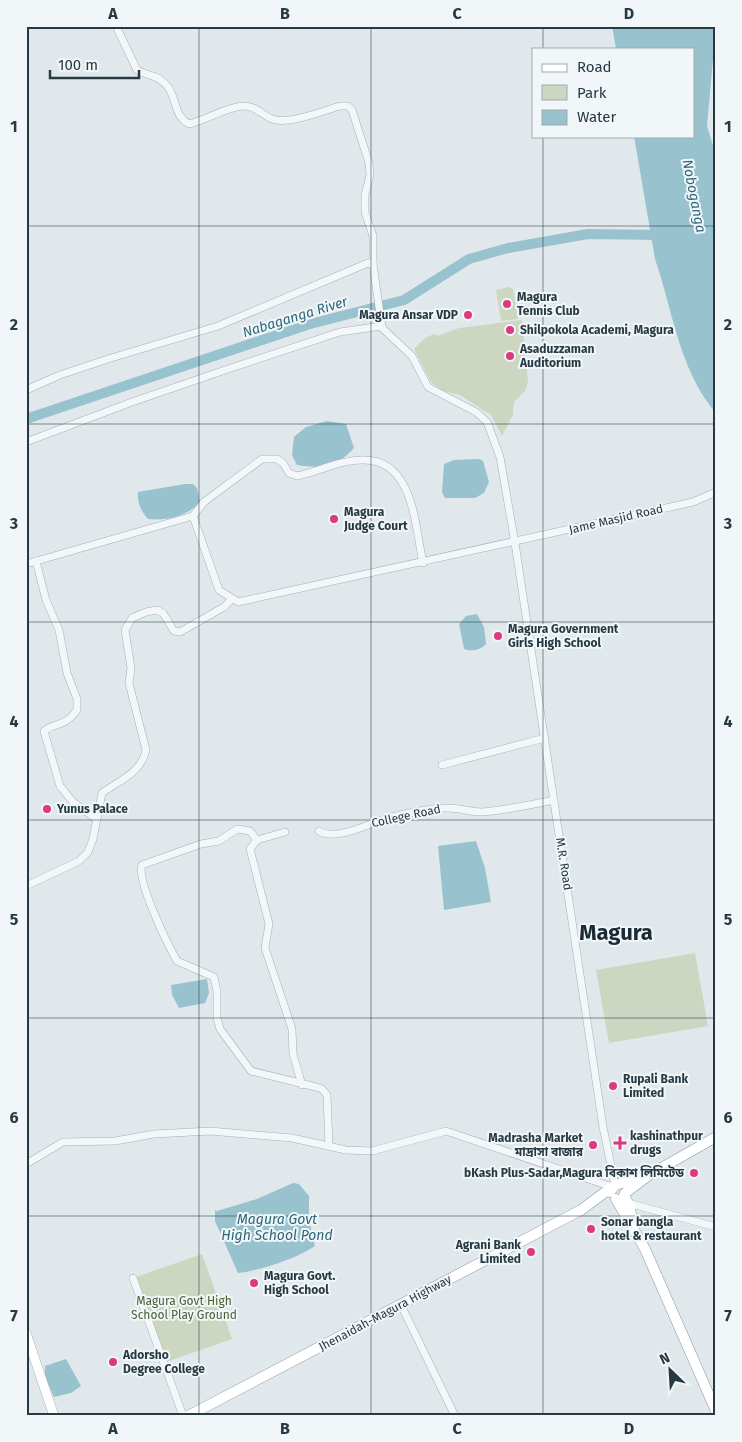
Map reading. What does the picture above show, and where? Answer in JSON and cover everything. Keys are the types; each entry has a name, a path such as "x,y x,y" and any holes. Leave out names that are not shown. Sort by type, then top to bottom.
{"highway":[{"path":"649,1175 716,1137"},
{"name":"Jhenaidah-Magura Highway","path":"193,1415 581,1210 615,1186 649,1175"},
{"name":"Jhenaidah-Magura Highway","path":"581,1210 621,1198 649,1175"},
{"path":"615,1186 623,1187 621,1198 716,1411"}],"main road":[{"path":"26,1333 54,1416"}],"street":[{"path":"26,442 132,402 340,332 382,327 375,273 372,264 372,236 365,212 365,195 370,175 369,163 356,119 348,106 283,120 272,119 257,109 244,106 225,110 202,121 188,124 181,120 167,86 154,74 143,74 137,70 116,26"},
{"path":"26,390 60,375 211,328 328,278 368,263 372,264"},
{"name":"M.R. Road","path":"382,327 412,356 428,387 476,412 487,422 500,456 545,738 603,1127 615,1186"},
{"path":"26,564 192,516 204,502 262,459 277,459 283,463 289,473 297,476 363,460 377,461 390,468 404,484 423,563"},
{"name":"Jame Masjid Road","path":"232,599 238,602 266,598 515,543 693,502 716,492"},
{"path":"26,886 79,861 88,852 94,839 96,819 102,794 133,774 143,761 146,750 128,683 131,668 125,630 132,618 157,610 163,612 174,631 180,632 224,606 232,599 219,590 192,516"},
{"path":"36,561 46,600 59,630 67,672 78,710 64,724 47,728 44,731 60,786 73,802 96,819"},
{"path":"442,765 545,738"},
{"name":"College Road","path":"319,830 325,834 337,835 391,817 432,810 449,808 469,812 495,811 554,800"},
{"path":"257,840 250,831 238,829 219,840 201,844 142,865 142,875 150,904 177,961 214,977 217,991 217,1018 220,1029 243,1062 251,1071 322,1089 327,1095 329,1146"},
{"path":"285,832 257,840 250,849 269,924 265,948 292,1029 293,1054 302,1085"},
{"path":"26,1164 63,1142 115,1141 154,1134 210,1132 292,1138 346,1150 372,1151 446,1131 615,1186"},
{"path":"621,1198 716,1227"},
{"path":"133,1278 183,1416"},
{"path":"401,1305 455,1416"}],"green space":[{"name":"Magura Tennis Club","path":"509,287 513,289 518,319 501,321 496,290"},
{"path":"522,320 528,382 525,391 514,402 513,415 502,436 491,415 460,395 443,391 431,382 414,349 425,338 434,334 437,336 459,328"},
{"path":"695,953 708,1026 609,1043 596,970"},
{"name":"Magura Govt High School Play Ground","path":"202,1254 232,1339 166,1362 136,1277"}],"water":[{"name":"Noboganga","path":"612,26 716,26 707,126 716,155 716,413 703,396 693,378 678,339 655,259 634,138 694,138 694,48 616,48"},
{"path":"327,421 346,424 354,448 335,463 314,467 297,465 292,455 294,437 306,427"},
{"path":"479,459 483,461 489,482 484,493 475,498 445,498 442,492 444,464 454,460"},
{"path":"193,484 197,488 200,502 195,507 183,514 162,519 148,519 143,513 138,500 138,492"},
{"path":"477,614 484,627 486,644 476,650 464,649 459,624 466,616"},
{"path":"476,841 485,868 491,902 444,910 438,846"},
{"path":"207,979 209,993 205,1003 179,1008 172,995 171,985"},
{"name":"Magura Govt High School Pond","path":"293,1183 299,1184 309,1196 309,1220 315,1246 308,1251 278,1263 238,1273 215,1221 215,1210 257,1199"},
{"path":"66,1359 81,1386 71,1393 54,1397 45,1377 45,1366"}],"waterway":[{"name":"Nabaganga River","path":"26,419 310,324 404,300 469,259 508,248 588,234 662,235"}],"place":[{"name":"Magura Tennis Club","path":"507,304"},
{"name":"Magura Ansar VDP","path":"468,315"},
{"name":"Shilpokola Academi, Magura","path":"510,330"},
{"name":"Asaduzzaman Auditorium","path":"510,356"},
{"name":"Magura Judge Court","path":"334,519"},
{"name":"Magura Government Girls High School","path":"498,636"},
{"name":"Yunus Palace","path":"47,809"},
{"name":"Rupali Bank Limited","path":"613,1086"},
{"name":"kashinathpur drugs","path":"620,1143"},
{"name":"Madrasha Market মাদ্রাসা বাজার","path":"593,1145"},
{"name":"bKash Plus-Sadar,Magura বিকাশ লিমিটেড","path":"694,1173"},
{"name":"Sonar bangla hotel & restaurant","path":"591,1229"},
{"name":"Agrani Bank Limited","path":"531,1252"},
{"name":"Magura Govt. High School","path":"254,1283"},
{"name":"Adorsho Degree College","path":"113,1362"}],"district":[{"name":"Magura","path":"616,932"}]}
